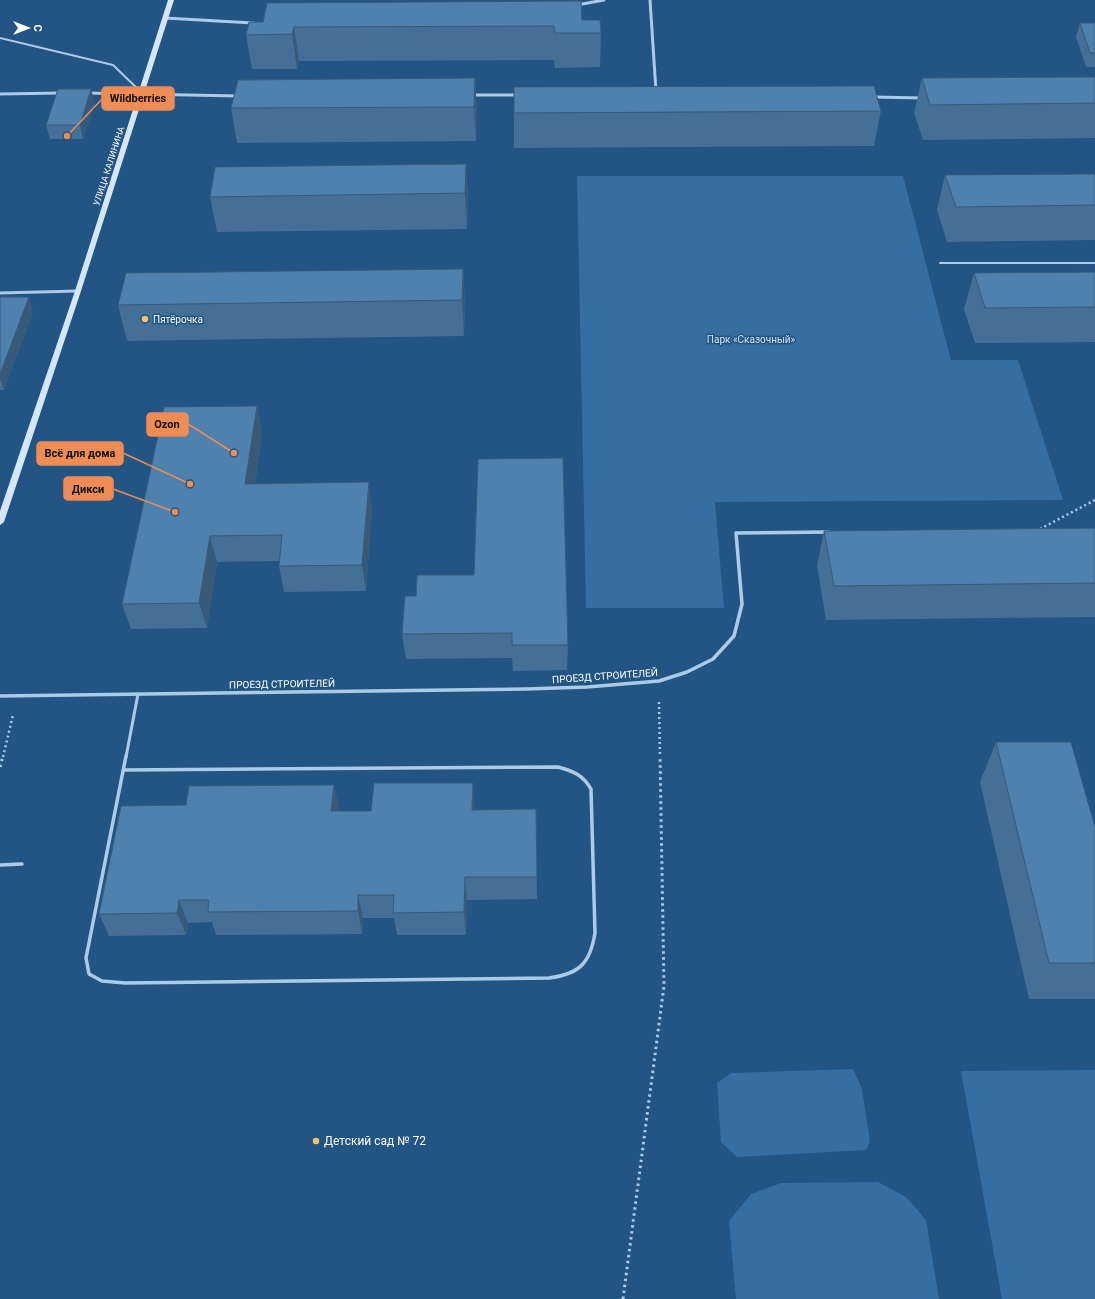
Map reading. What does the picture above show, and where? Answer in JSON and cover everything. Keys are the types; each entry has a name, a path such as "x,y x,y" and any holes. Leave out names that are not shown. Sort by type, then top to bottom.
{"street":[{"name":"УЛИЦА КАЛИНИНА","path":"0,522 78,291 171,0"},
{"path":"574,6 604,0"},
{"path":"650,0 656,95"},
{"path":"166,18 256,23"},
{"path":"0,94 69,93"},
{"path":"84,93 244,96"},
{"path":"466,95 521,95"},
{"path":"869,97 924,98"},
{"path":"0,293 78,291"},
{"name":"ПРОЕЗД СТРОИТЕЛЕЙ","path":"0,696 526,689 587,687 659,681 687,672 713,659 734,636 742,604 736,533 837,532"}],"lane":[{"path":"0,38 113,65 142,93"},
{"path":"940,263 1095,263"},
{"path":"124,770 558,767 576,771 586,779 591,789 595,933 593,949 583,964 569,975 549,978 125,983 102,981 90,974 86,958 138,694"},
{"path":"0,865 22,864"}],"path":[{"path":"1040,529 1095,500"},
{"path":"623,1299 664,986 659,681"},
{"path":"0,767 18,696"}],"green space":[{"name":"Парк «Сказочный»","path":"577,176 903,176 951,360 1018,360 1063,500 715,502 724,608 586,608"},
{"path":"853,1069 862,1089 870,1142 866,1150 737,1157 721,1142 717,1083 731,1073"},
{"path":"1095,1070 1095,1299 1002,1299 961,1071"},
{"path":"878,1182 906,1197 926,1220 939,1299 736,1299 729,1221 751,1194 781,1183"}],"building":[{"path":"581,1 582,20 600,20 601,33 555,33 554,26 294,27 292,34 246,35 249,22 263,22 267,3"},
{"path":"1080,23 1095,23 1095,53 1090,53"},
{"path":"1095,77 1095,103 930,105 922,78"},
{"path":"475,78 474,107 231,108 238,80"},
{"path":"874,86 881,111 514,113 514,87"},
{"path":"58,89 91,89 80,125 46,125"},
{"path":"466,164 465,193 210,197 215,167"},
{"path":"1095,174 1095,205 956,207 945,175"},
{"path":"463,269 462,300 118,305 126,273"},
{"path":"1095,272 1095,307 985,308 974,273"},
{"path":"0,297 29,297 0,374"},
{"path":"257,406 245,484 369,482 362,565 279,566 282,535 210,536 199,603 122,604 164,407"},
{"path":"563,458 568,645 512,645 512,633 402,634 405,596 416,596 417,575 474,575 478,459"},
{"path":"1095,528 1095,583 834,586 824,531"},
{"path":"996,742 1071,742 1095,827 1095,963 1049,963"},
{"path":"374,783 473,783 472,810 536,809 537,877 465,877 464,912 393,913 394,895 358,895 358,911 208,912 209,900 179,900 177,913 99,914 121,806 186,805 189,786 334,785 331,811 371,811"}],"place":[{"name":"Wildberries","path":"67,136"},
{"name":"Пятёрочка","path":"145,319"},
{"name":"Ozon","path":"234,453"},
{"name":"Всё для дома","path":"190,484"},
{"name":"Дикси","path":"175,512"},
{"name":"Детский сад № 72","path":"316,1141"}]}
